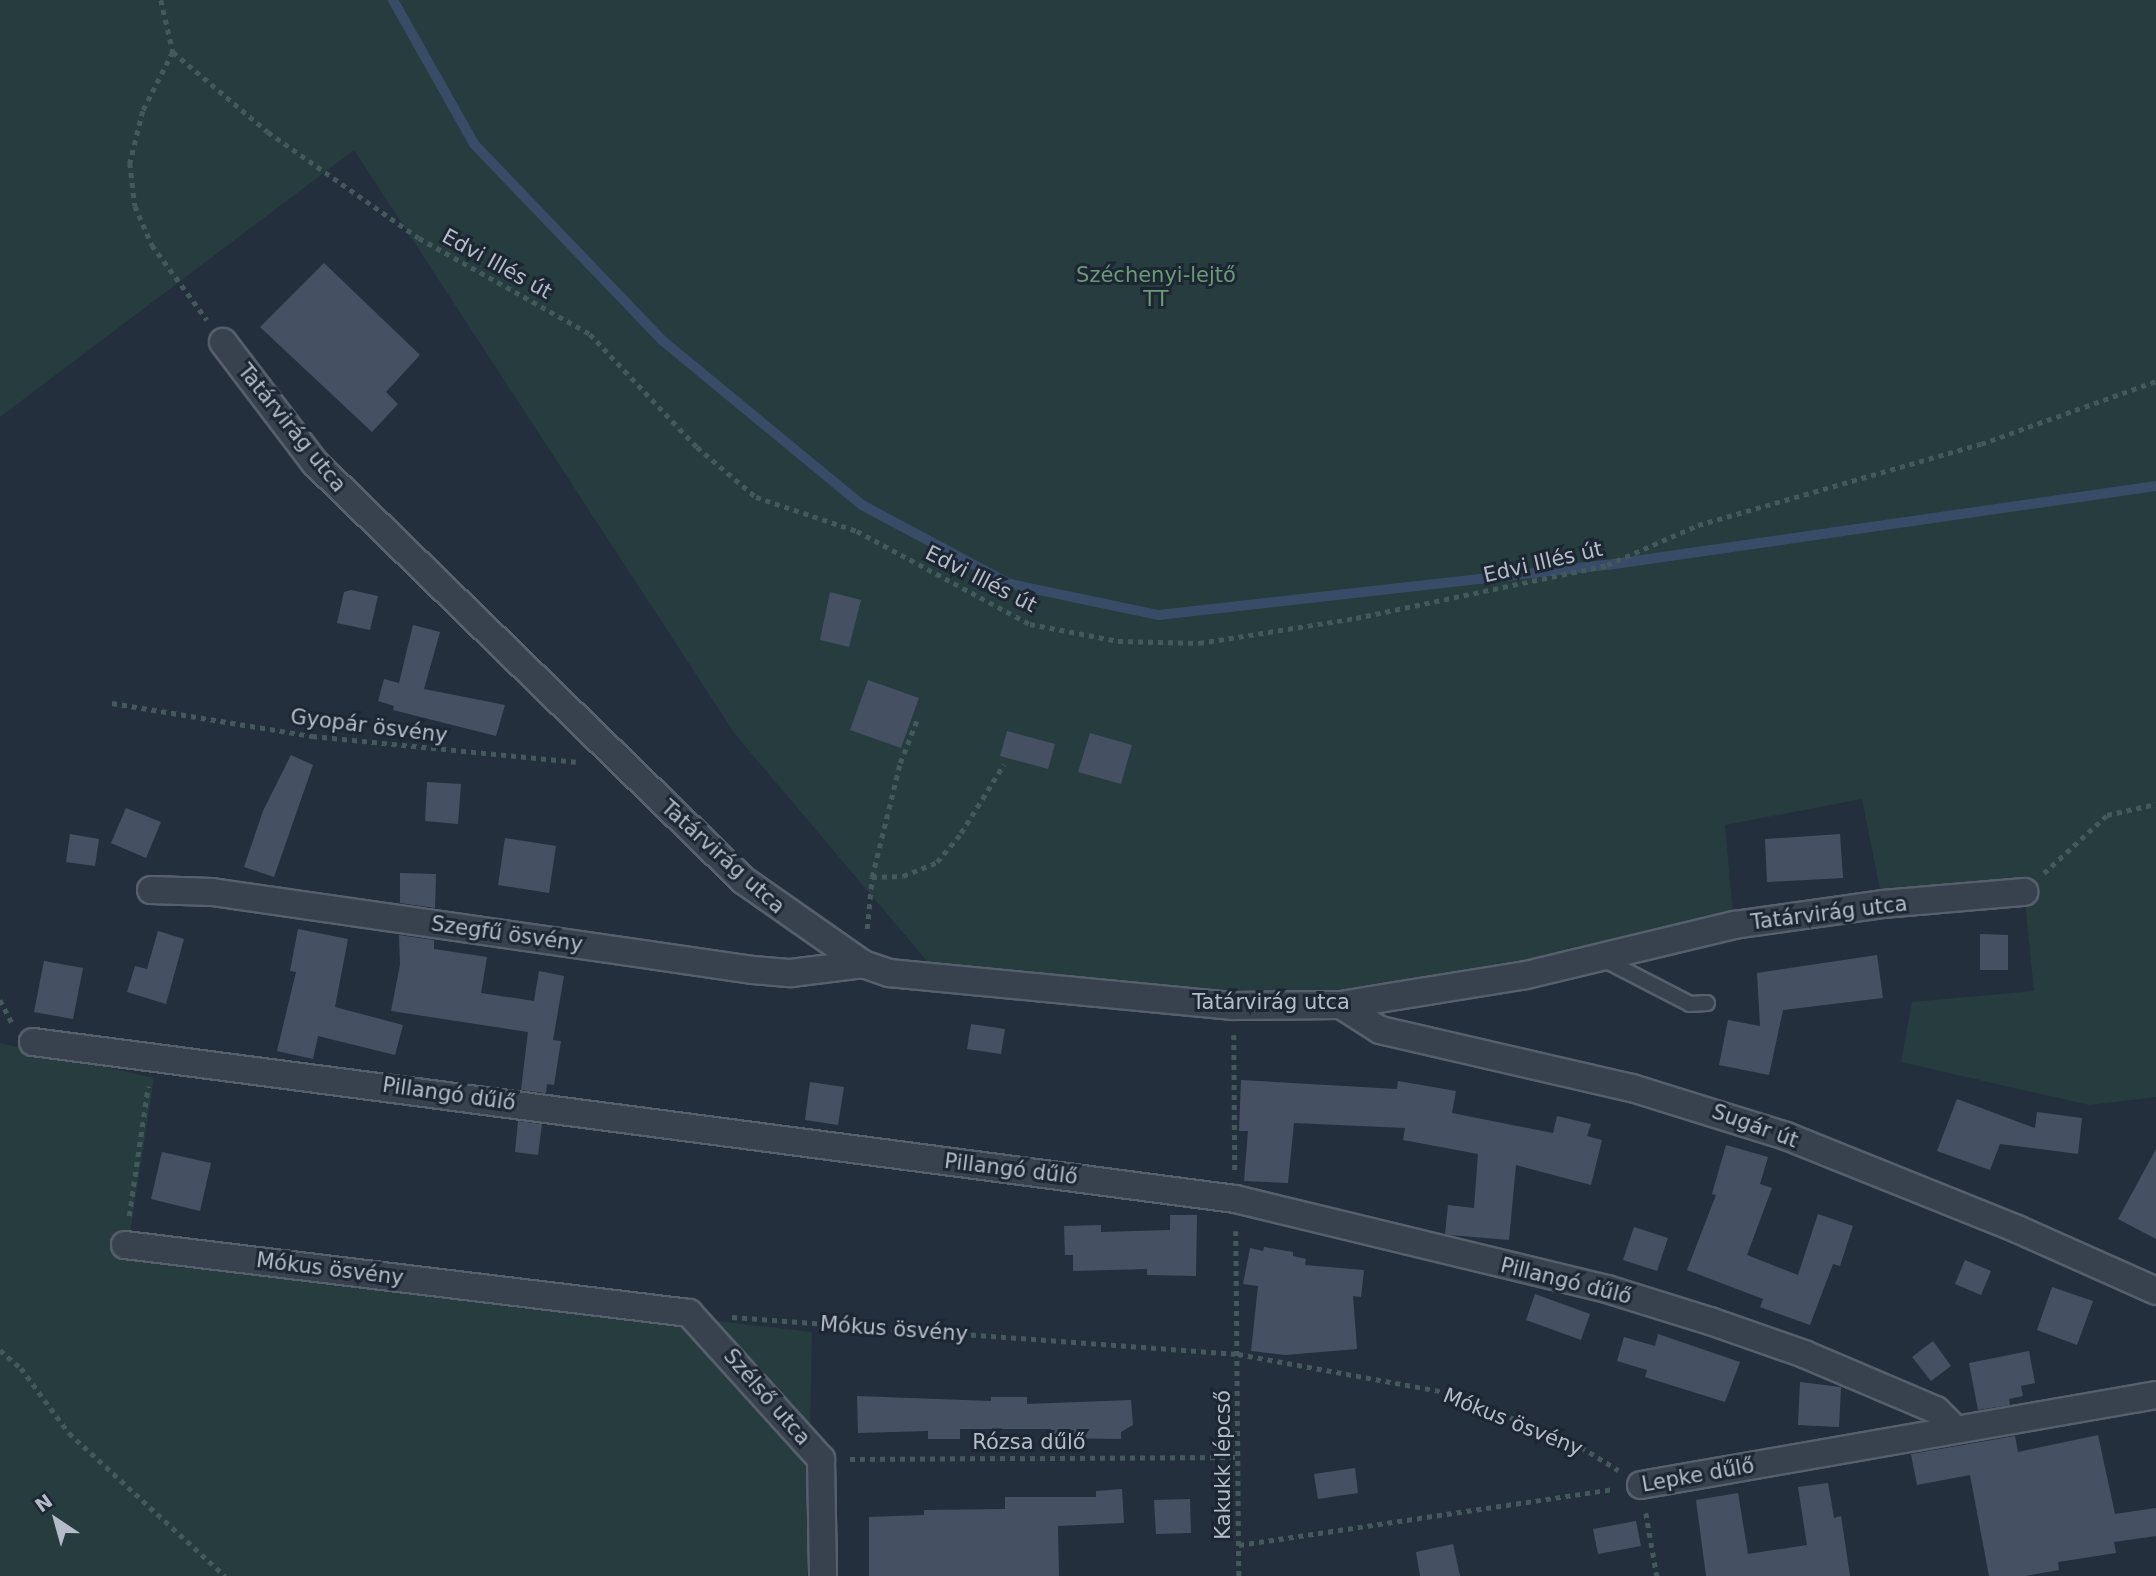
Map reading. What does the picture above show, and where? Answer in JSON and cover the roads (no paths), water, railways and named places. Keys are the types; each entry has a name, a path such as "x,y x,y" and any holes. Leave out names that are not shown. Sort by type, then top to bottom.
{"street":[{"name":"Tatárvirág utca","path":"223,342 316,463 623,765 743,880 863,964 944,981 1233,1006 1341,1004 1602,959 1734,925 1883,904 2024,892"},
{"name":"Szegfű ösvény","path":"151,890 212,892 753,970 814,972 863,964"},
{"name":"Sugár út","path":"1341,1004 1380,1030 1632,1088 1760,1126 2017,1229 2156,1291"},
{"name":"Pillangó dűlő","path":"33,1042 1235,1199 1646,1301 1804,1354 1936,1410 1955,1429"},
{"name":"Mókus ösvény","path":"125,1245 689,1313"},
{"name":"Szélső utca","path":"689,1313 821,1459 823,1576"},
{"name":"Lepke dűlő","path":"1641,1485 2156,1395"}],"lane":[{"path":"1602,959 1690,1004 1707,1003"}],"waterway":[{"path":"393,0 474,144 663,341 862,505 1010,584 1159,615 1607,565 2156,486"}],"park label":[{"name":"Széchenyi-lejtő TT","path":"1156,287"}]}
